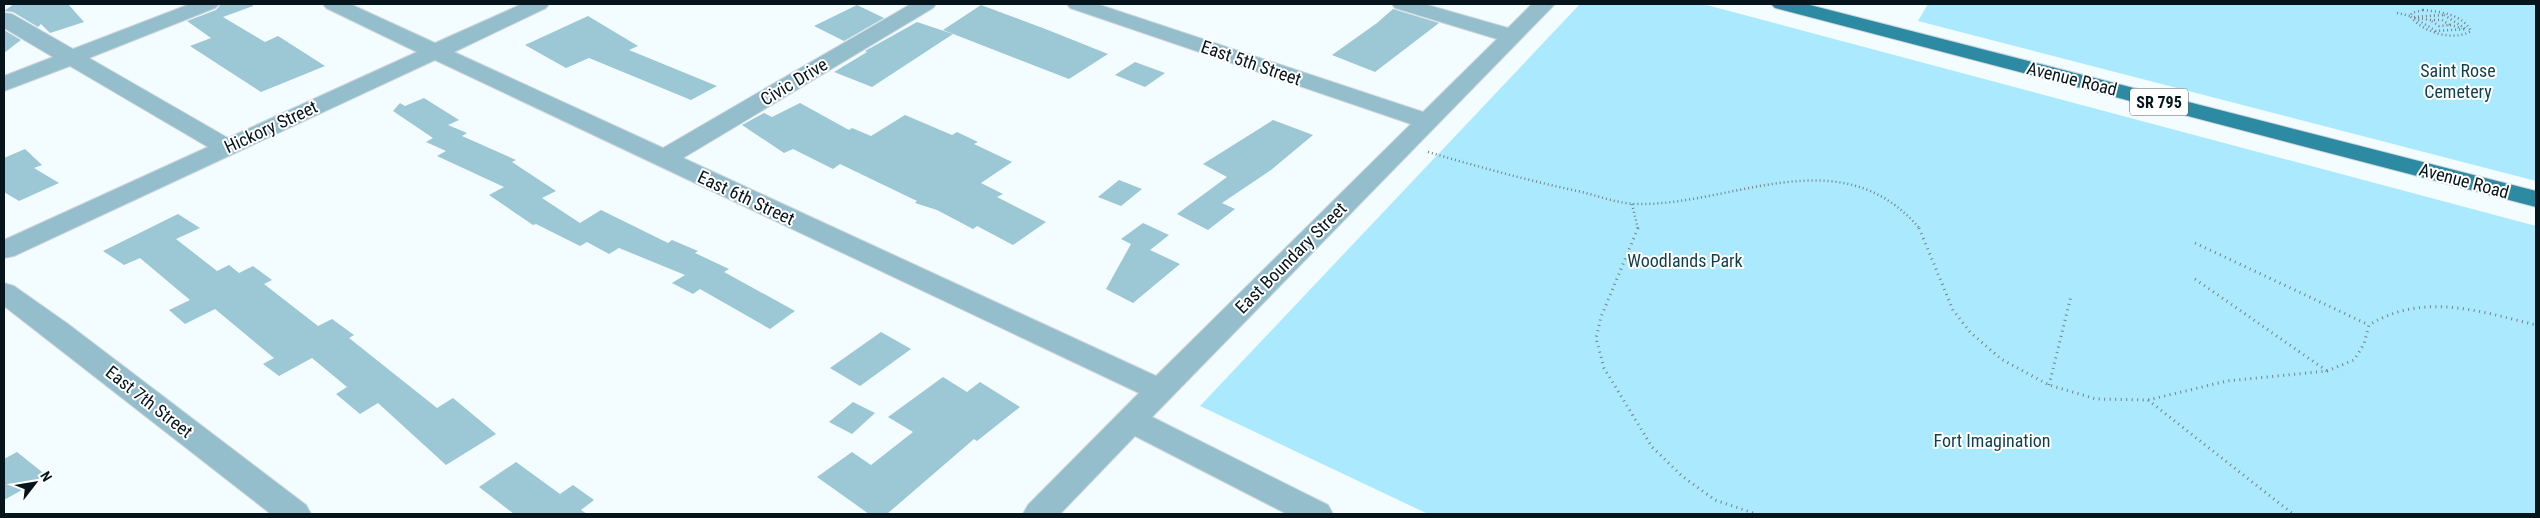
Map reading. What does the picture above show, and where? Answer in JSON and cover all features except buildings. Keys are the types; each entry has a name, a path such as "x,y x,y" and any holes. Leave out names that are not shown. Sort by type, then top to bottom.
{"main road":[{"name":"Avenue Road","path":"1782,4 2536,199"}],"street":[{"path":"4,84 208,4"},
{"name":"East 6th Street","path":"333,4 1160,390"},
{"name":"Hickory Street","path":"4,250 538,4"},
{"name":"Civic Drive","path":"663,159 926,4"},
{"name":"East 5th Street","path":"1077,4 1426,121"},
{"path":"1402,4 1511,36"},
{"name":"East Boundary Street","path":"1040,514 1160,390 1544,4"},
{"path":"4,19 227,147"},
{"name":"East 7th Street","path":"4,292 58,331 294,514"},
{"path":"1131,420 1316,514"}],"path":[{"path":"2412,16 2419,11 2444,14 2462,20 2471,30"},
{"path":"2397,13 2430,20 2442,20 2450,25 2471,30"},
{"path":"2412,16 2444,14 2466,29"},
{"path":"2442,20 2444,14"},
{"path":"2412,16 2418,24 2437,32 2462,35 2471,30"},
{"path":"2430,20 2439,26 2450,25"},
{"path":"2437,32 2439,26"},
{"path":"2437,32 2466,29"},
{"path":"1425,151 1519,178 1632,204 1679,200 1780,181 1848,184 1882,195 1906,212 1922,230 1953,310 1970,332 2002,358 2050,385 2096,399 2148,400 2227,381 2327,371 2354,360 2364,344 2369,325 2394,311 2432,306 2483,312 2536,325"},
{"path":"1632,204 1638,230 1601,316 1596,338 1604,368 1652,447 1682,476 1715,500 1756,514"},
{"path":"2195,243 2369,325"},
{"path":"2195,279 2327,371"},
{"path":"2050,385 2071,296"},
{"path":"2148,400 2293,514"}],"green space":[{"name":"Woodlands Park","path":"1580,4 1703,4 2536,226 2536,514 1428,514 1200,406"},
{"name":"Saint Rose Cemetery","path":"1928,4 2536,4 2536,181 1918,21"}],"park label":[{"name":"Fort Imagination","path":"1992,441"}]}
